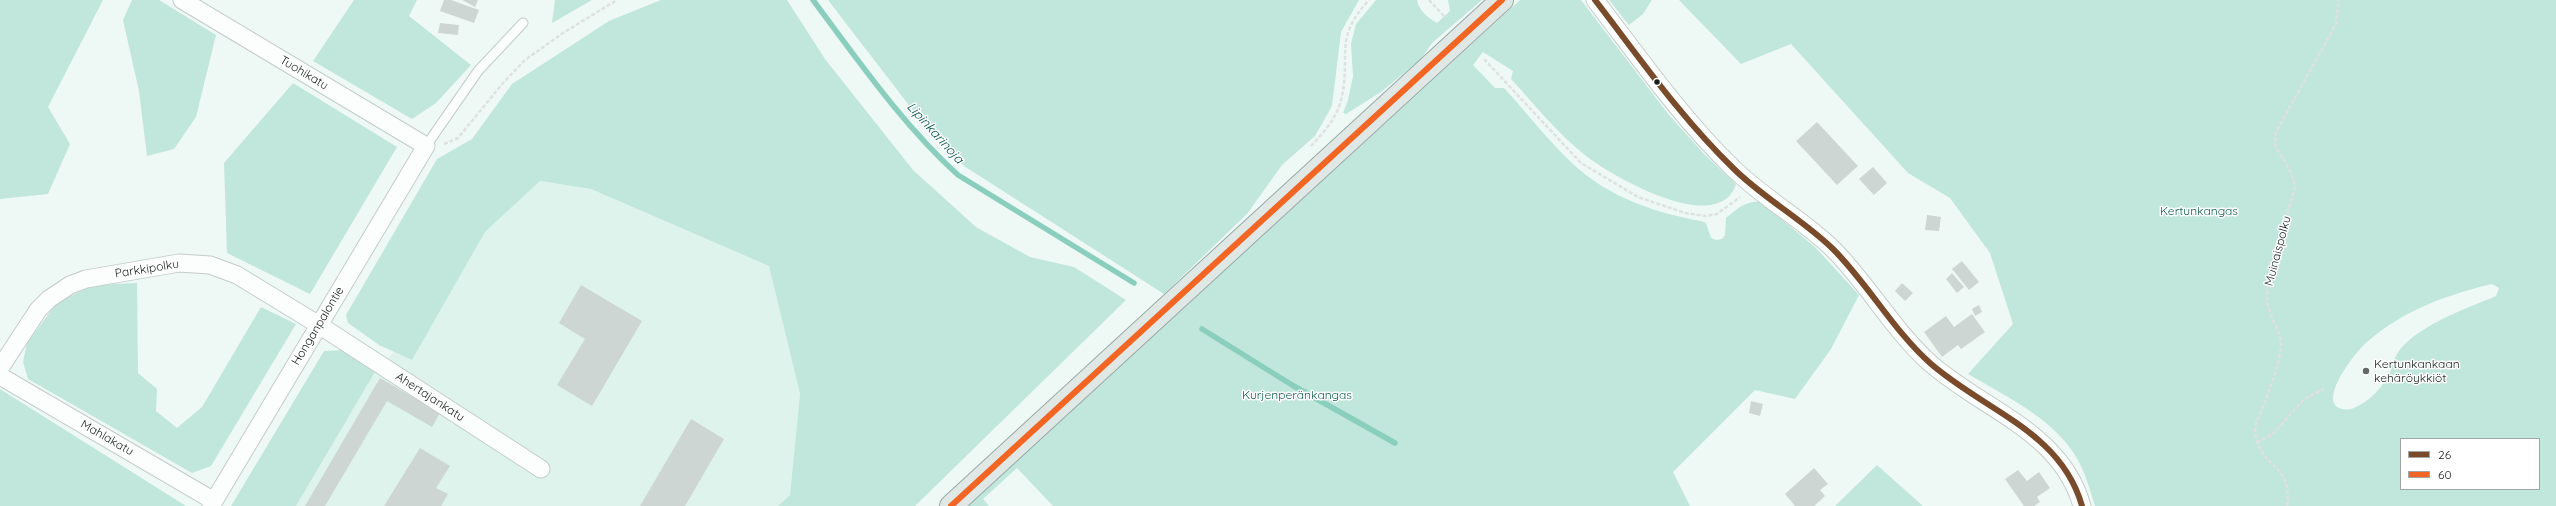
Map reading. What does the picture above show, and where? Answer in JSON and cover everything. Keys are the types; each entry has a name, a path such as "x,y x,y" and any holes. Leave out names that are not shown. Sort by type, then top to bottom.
{"main road":[{"path":"951,506 1502,0"}],"street":[{"name":"Tuohikatu","path":"182,0 200,4 426,146"},
{"path":"1595,0 1713,149 1752,185 1832,248 1929,362 2041,441 2059,459 2072,480 2082,506"},
{"name":"Honganpalontie","path":"212,504 426,146"},
{"name":"Parkkipolku","path":"0,368 38,310 60,290 86,279 179,263 196,263 223,268 319,325"},
{"name":"Ahertajankatu","path":"319,325 541,469"},
{"name":"Mahlakatu","path":"0,376 212,504"}],"lane":[{"path":"426,146 478,71 523,23"}],"path":[{"path":"426,146 442,144 458,138 502,83 525,60 563,33 618,0"},
{"path":"1306,152 1329,125 1341,101 1345,41 1349,27 1356,13 1369,0"},
{"path":"1429,0 1444,17"},
{"name":"Muinaispolku","path":"2257,443 2255,428 2273,380 2281,345 2278,333 2268,312 2267,295 2270,274 2294,186 2291,172 2275,146 2276,132 2336,24 2339,0"},
{"path":"1484,59 1581,163 1638,197 1685,213 1706,216 1717,214 1736,202 1752,185"},
{"path":"2287,506 2289,490 2283,474 2260,452 2257,443 2274,433 2304,399 2324,389"}],"shaded area":[{"path":"540,181 591,189 769,266 800,394 790,495 778,506 296,506 375,372 394,352 412,360 485,232"}],"green space":[{"path":"0,0 103,0 48,107 70,144 48,194 0,199"},
{"path":"132,0 159,0 216,35 196,117 174,149 147,156 139,91 123,20"},
{"path":"354,0 417,0 409,16 471,65 436,103 412,119 313,61"},
{"path":"555,0 592,0 552,23"},
{"path":"661,0 787,0 825,59 913,170 976,227 1030,257 1074,267 1126,300 915,506 778,506 790,495 800,394 769,266 591,189 540,181 485,232 412,360 379,345 348,323 346,315 437,159 472,139 512,84 609,21"},
{"path":"828,0 1359,0 1341,32 1332,106 1315,136 1282,165 1247,214 1164,294 964,166 918,117"},
{"path":"1376,0 1417,0 1424,14 1437,23 1450,11 1448,0 1482,0 1432,43 1421,59 1381,92 1346,114 1343,113 1348,100 1353,76 1351,44 1356,24"},
{"name":"Kurjenperänkangas","path":"1520,0 1581,0 1669,115 1705,155 1736,184 1726,199 1709,205 1688,204 1664,198 1617,176 1585,155 1565,138 1511,79 1513,71 1483,52 1473,65 1495,88 1504,88 1574,165 1602,186 1617,195 1650,208 1706,223 1711,238 1716,240 1722,239 1725,235 1726,218 1738,208 1746,204 1751,202 1761,202 1816,248 1859,295 1831,349 1795,399 1755,390 1673,472 1690,506 1053,506 1017,468 983,499 989,506 967,506"},
{"path":"1609,0 1652,0 1643,14 1629,25"},
{"name":"Kertunkangas","path":"1679,0 2556,0 2556,506 2095,506 2086,477 2078,460 2057,432 2029,410 1968,374 2013,324 1990,253 1950,198 1908,173 1791,44 1741,64","holes":["2492,284 2499,288 2496,296 2436,322 2405,344 2397,354 2384,383 2365,402 2354,408 2346,410 2339,408 2334,403 2336,385 2348,364 2362,347 2381,331 2411,312 2458,293"]},
{"path":"293,83 397,147 310,294 227,253 224,163"},
{"path":"137,283 138,373 157,389 156,411 177,428 202,407 261,307 296,324 211,466 192,473 28,379 23,362 27,343 56,304 92,285"},
{"path":"344,350 371,364 375,372 296,506 231,506 324,351"},
{"path":"0,389 186,506 0,506"},
{"path":"1877,465 1923,506 1835,506"}],"building":[{"path":"444,0 451,0 479,10 474,23 440,11"},
{"path":"462,0 478,0 475,7"},
{"path":"440,23 459,25 458,35 438,33"},
{"path":"1817,122 1858,166 1837,185 1796,141"},
{"path":"1873,167 1887,183 1874,195 1859,179"},
{"path":"1927,215 1941,217 1939,231 1925,230"},
{"path":"1962,261 1979,282 1969,290 1952,269"},
{"path":"1952,273 1964,287 1957,293 1946,279"},
{"path":"1902,283 1913,293 1905,301 1895,291"},
{"path":"581,285 642,321 592,406 557,385 585,339 559,323"},
{"path":"1979,305 1982,312 1975,316 1972,309"},
{"path":"1972,314 1985,332 1961,349 1958,345 1942,357 1924,332 1946,316 1954,327"},
{"path":"380,378 440,413 432,427 387,401 325,506 305,506"},
{"path":"1751,401 1763,404 1760,416 1749,413"},
{"path":"691,419 724,439 685,506 640,506"},
{"path":"420,448 450,466 436,488 448,494 441,506 384,506"},
{"path":"1814,468 1828,484 1820,490 1825,496 1814,506 1795,506 1785,494"},
{"path":"2018,470 2027,481 2039,472 2050,488 2037,497 2040,502 2034,506 2024,506 2005,479"}],"waterway":[{"name":"Lipinkarinoja","path":"813,0 899,113 918,135 958,175 1134,283"},
{"path":"1202,329 1292,385 1395,443"}],"transit line":[{"name":"60","path":"951,506 1502,0"},
{"name":"26","path":"1595,0 1661,87 1714,149 1745,179 1809,228 1833,249 1858,277 1892,322 1930,363 1951,380 2018,424 2039,440 2057,459 2072,480 2082,506"}],"place":[{"name":"Kertunkankaan kehäröykkiöt","path":"2366,371"}]}
